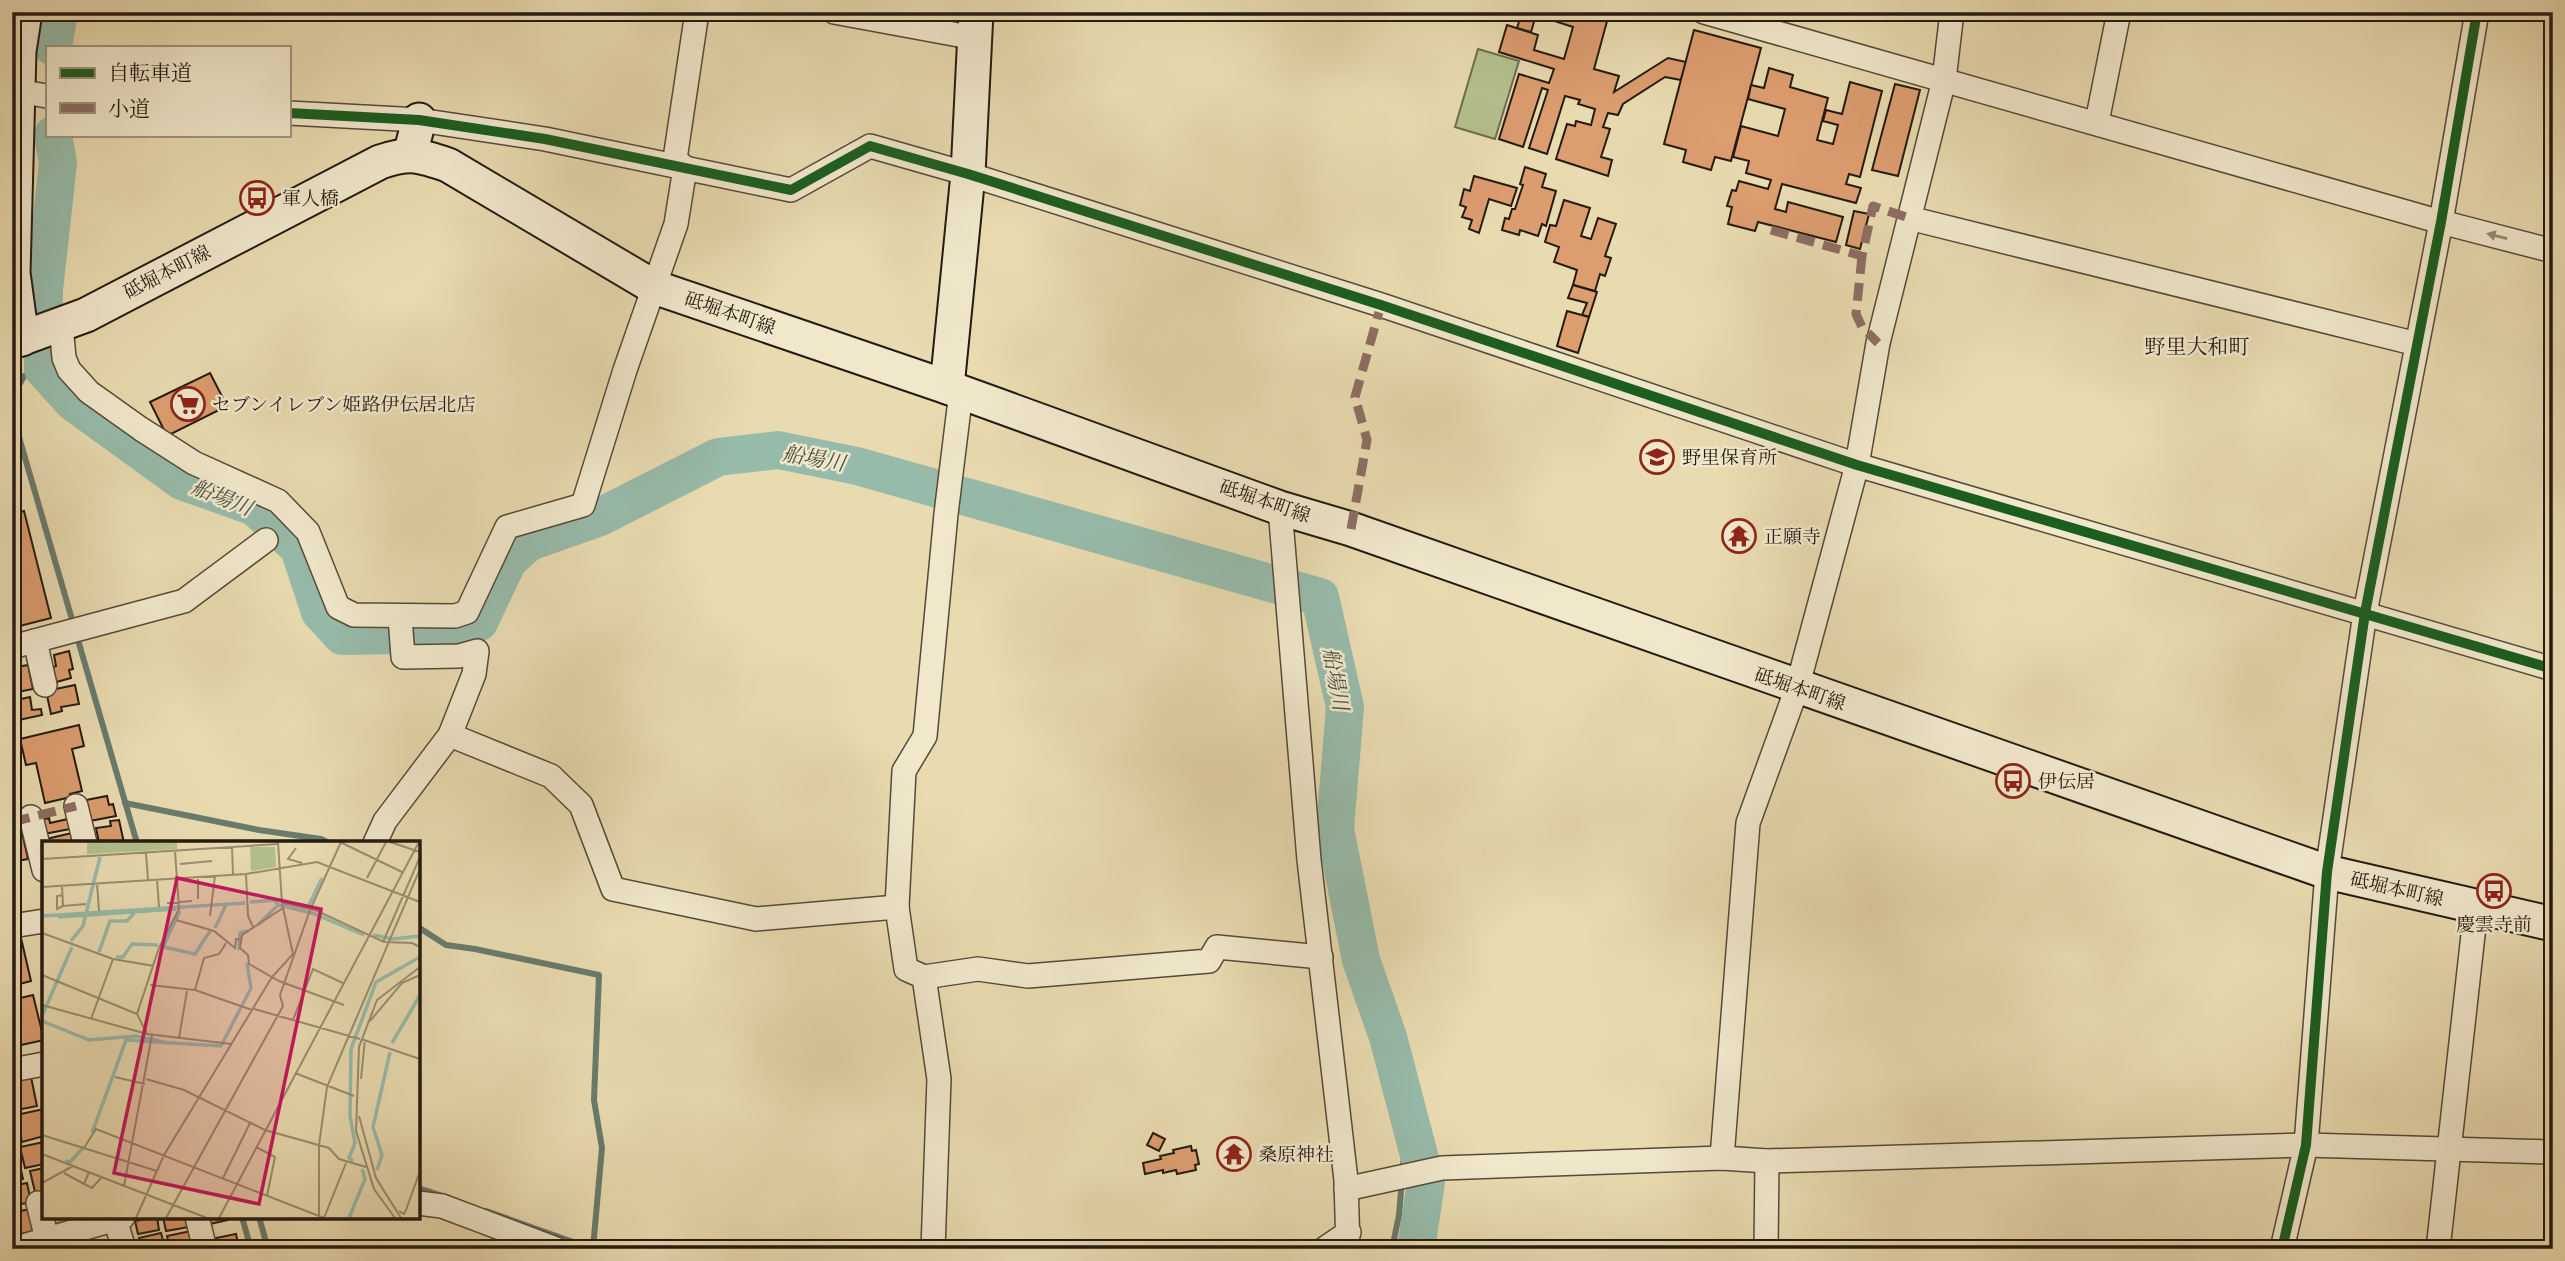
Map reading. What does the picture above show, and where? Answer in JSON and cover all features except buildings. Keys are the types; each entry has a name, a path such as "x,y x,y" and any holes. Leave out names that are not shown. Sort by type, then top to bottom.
{"main road":[{"path":"25,12 19,51 27,92 13,273 35,334"},
{"path":"954,390 975,25"},
{"path":"410,156 419,120"},
{"name":"砥堀本町線","path":"35,334 98,308 380,162 420,155 448,165 654,287 2327,873 2553,924"}],"street":[{"path":"685,168 675,159 697,12"},
{"path":"834,12 975,25"},
{"path":"1704,12 2098,122 2441,222 2553,251"},
{"path":"1722,1158 1748,823 1797,688 1857,465 1878,342 1944,80 1952,12"},
{"path":"2098,122 2119,12"},
{"path":"2282,1249 2306,1145 2327,873 2365,613 2441,222 2477,12"},
{"path":"290,113 419,120 545,139 791,190 870,146 968,174 1381,305 1857,465 2553,669"},
{"path":"35,334 64,358 69,370 89,392 141,429 194,463 278,501 308,532 338,607 354,615 455,616 467,612 508,527 583,505 676,224 685,168"},
{"path":"1909,218 2417,344"},
{"path":"954,390 950,483 925,736 904,771 897,907 906,969 924,977 978,969 1028,976 1209,961 1217,947 1321,957"},
{"path":"1280,508 1309,860 1346,1189 1348,1240 1324,1249"},
{"path":"12,647 184,601 265,540"},
{"path":"376,841 385,821 450,736 474,674 477,651 458,656 402,657 400,617"},
{"path":"35,641 45,685"},
{"path":"450,736 551,776 581,805 613,889 756,919 897,907"},
{"path":"76,806 85,841"},
{"path":"31,817 42,862"},
{"path":"2438,1249 2476,908"},
{"path":"12,926 42,921"},
{"path":"924,977 939,1079 933,1249"},
{"path":"12,1070 42,1064"},
{"path":"1346,1189 1442,1168 1722,1158 1767,1161 2306,1145 2553,1152"},
{"path":"1766,1249 1767,1161"},
{"path":"38,1203 47,1239"},
{"path":"420,1203 442,1206 555,1249"},
{"path":"198,1219 205,1249"},
{"path":"13,1249 107,1220 124,1249"}],"green space":[{"path":"1478,49 1519,61 1495,139 1455,127"}],"waterway":[{"name":"船場川","path":"53,46 59,12"},
{"name":"船場川","path":"53,136 58,163 44,290 43,369 73,402 182,481 255,507 299,548 320,612 342,636 455,634 479,622 508,561 529,542 600,517 718,457 778,450 857,466 1320,597 1345,707 1335,829 1361,960 1388,1037 1426,1182 1416,1249"},
{"path":"12,398 24,376 43,369"},
{"path":"12,413 136,841"},
{"path":"125,803 325,841"},
{"path":"420,928 446,945 599,975 594,1100 602,1148 593,1248"},
{"path":"1388,1037 1393,1105 1404,1154 1399,1215 1392,1249"},
{"path":"420,1189 446,1197"},
{"path":"486,1211 593,1249"},
{"path":"243,1219 251,1249"},
{"path":"260,1219 268,1249"}],"marked path":[{"path":"1771,230 1862,256 1873,206 1909,218"},
{"path":"1862,256 1856,314 1862,327 1878,343"},
{"path":"1351,529 1367,440 1355,397 1381,305"},
{"path":"12,822 76,806"}],"cycle path":[{"path":"2282,1249 2306,1145 2327,872 2365,613 2441,222 2477,12"},
{"path":"290,113 419,120 545,139 791,190 870,146 968,174 1381,305 1857,465 2553,669"}],"place":[{"name":"軍人橋","path":"257,198"},
{"name":"セブンイレブン姫路伊伝居北店","path":"188,404"},
{"name":"野里保育所","path":"1657,457"},
{"name":"正願寺","path":"1739,536"},
{"name":"伊伝居","path":"2013,781"},
{"name":"慶雲寺前","path":"2494,891"},
{"name":"桑原神社","path":"1234,1154"}],"district":[{"name":"野里大和町","path":"2197,346"}]}
